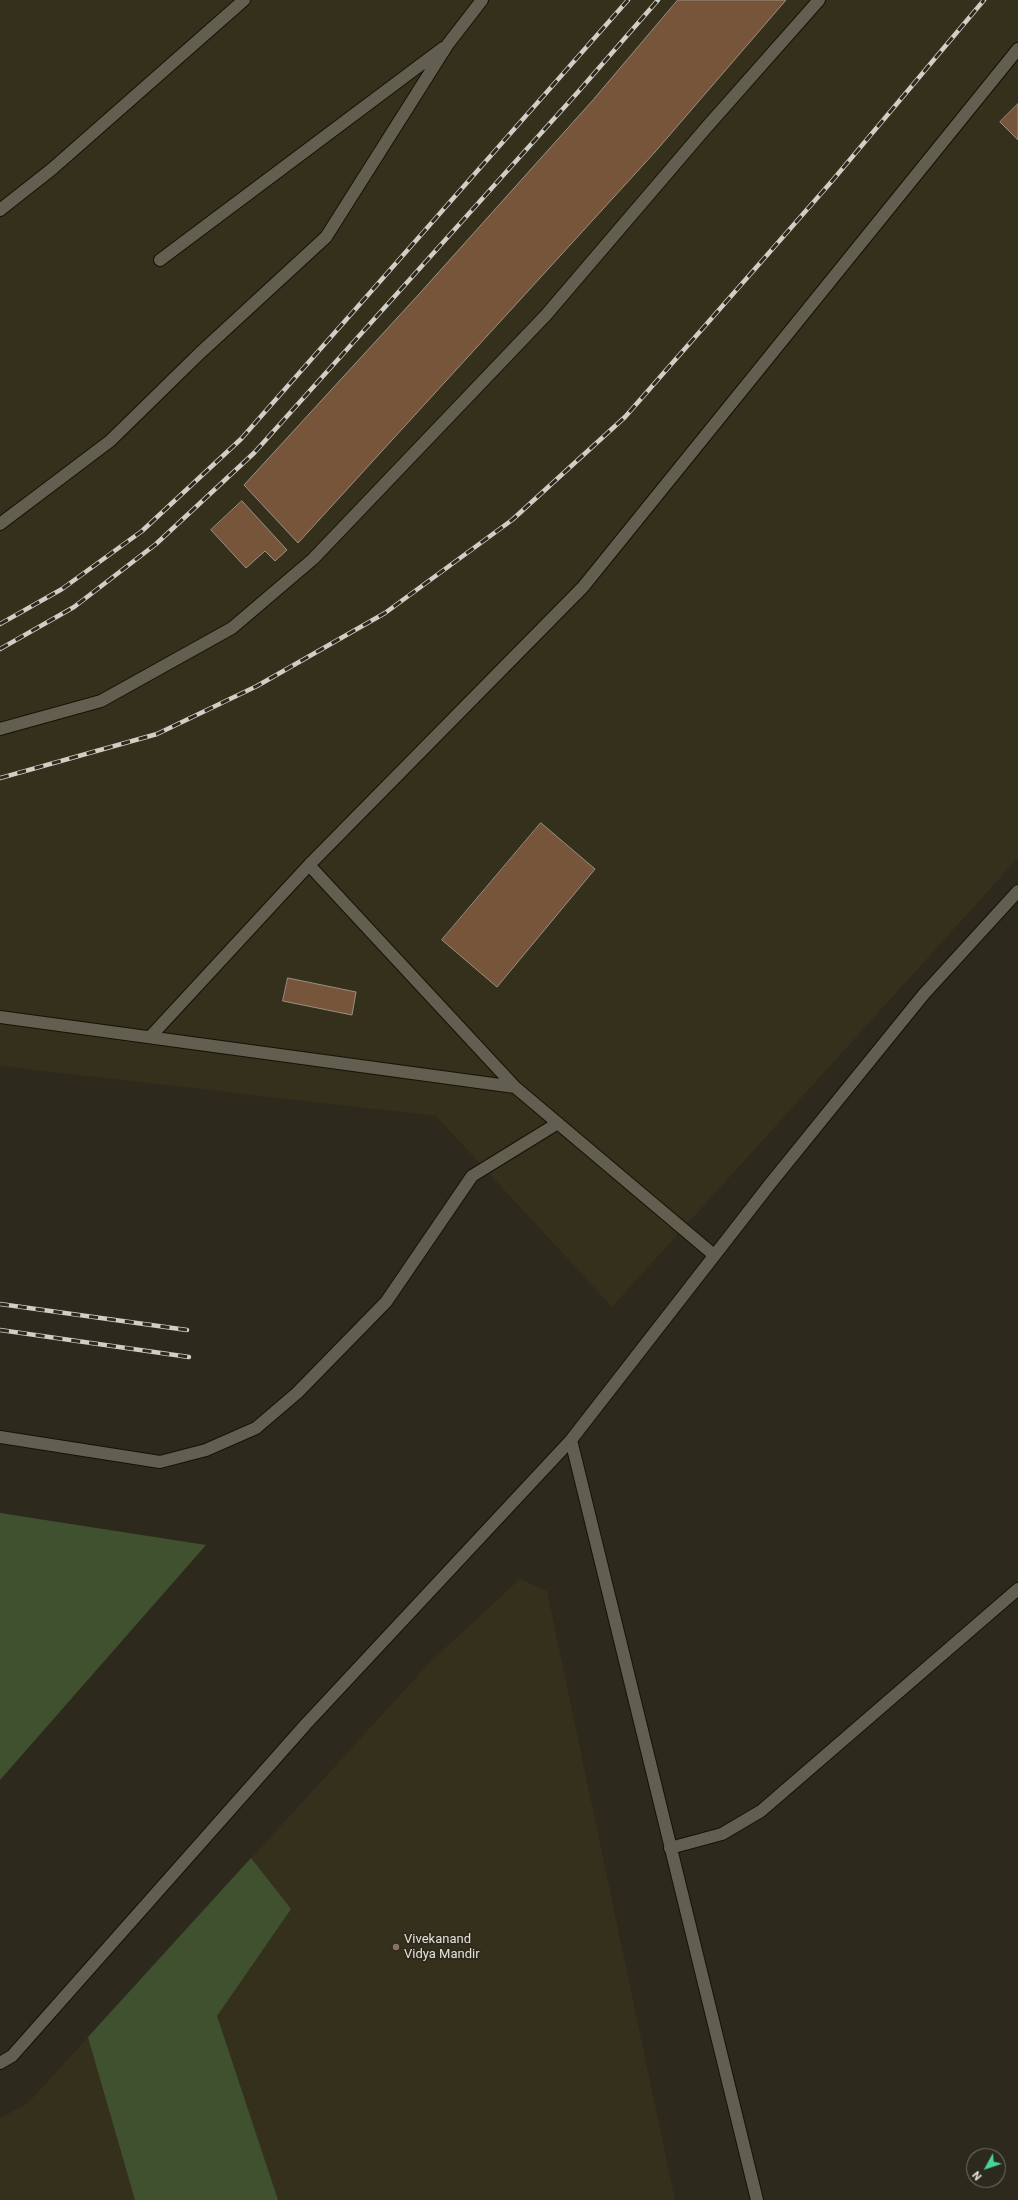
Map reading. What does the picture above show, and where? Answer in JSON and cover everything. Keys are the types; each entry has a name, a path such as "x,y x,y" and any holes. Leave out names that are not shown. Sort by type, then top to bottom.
{"street":[{"path":"0,210 52,169 244,0"},
{"path":"0,524 110,441 200,353 326,237 448,44 482,0"},
{"path":"0,728 101,701 232,628 313,559 546,315 705,129 819,0"},
{"path":"160,260 448,44"},
{"path":"150,1037 309,865 583,587 1018,49"},
{"path":"309,865 515,1087 714,1255"},
{"path":"0,2063 12,2056 306,1724 571,1440 714,1255 924,994 1018,891"},
{"path":"0,1017 515,1087"},
{"path":"0,1437 160,1462 206,1450 256,1428 297,1393 386,1302 472,1176 558,1124"},
{"path":"571,1440 757,2200"},
{"path":"670,1848 722,1834 761,1811 1018,1589"}],"shaded area":[{"path":"0,0 1018,0 1018,858 612,1307 436,1116 0,1066"},
{"name":"Vivekanand Vidya Mandir","path":"520,1579 547,1591 675,2200 0,2200 0,2118 28,2103 430,1662"}],"green space":[{"path":"0,1513 206,1545 0,1780"},
{"path":"251,1858 291,1909 217,2016 278,2200 135,2200 88,2037"}],"building":[{"path":"678,0 786,0 655,152 298,543 244,485 420,293 593,100"},
{"path":"1018,104 1018,140 1000,122"},
{"path":"242,501 287,550 275,561 265,551 246,568 211,530"},
{"path":"541,823 595,869 497,987 442,940"},
{"path":"288,978 356,992 352,1015 283,1001"}],"railway":[{"path":"0,624 62,589 142,531 241,439 628,0"},
{"path":"0,649 74,607 156,544 254,453 578,92 658,0"},
{"path":"0,778 157,734 257,686 385,613 512,520 625,417 832,181 984,0"},
{"path":"0,1304 187,1330"},
{"path":"0,1330 189,1357"}],"place":[{"name":"Vivekanand Vidya Mandir","path":"396,1947"}]}
